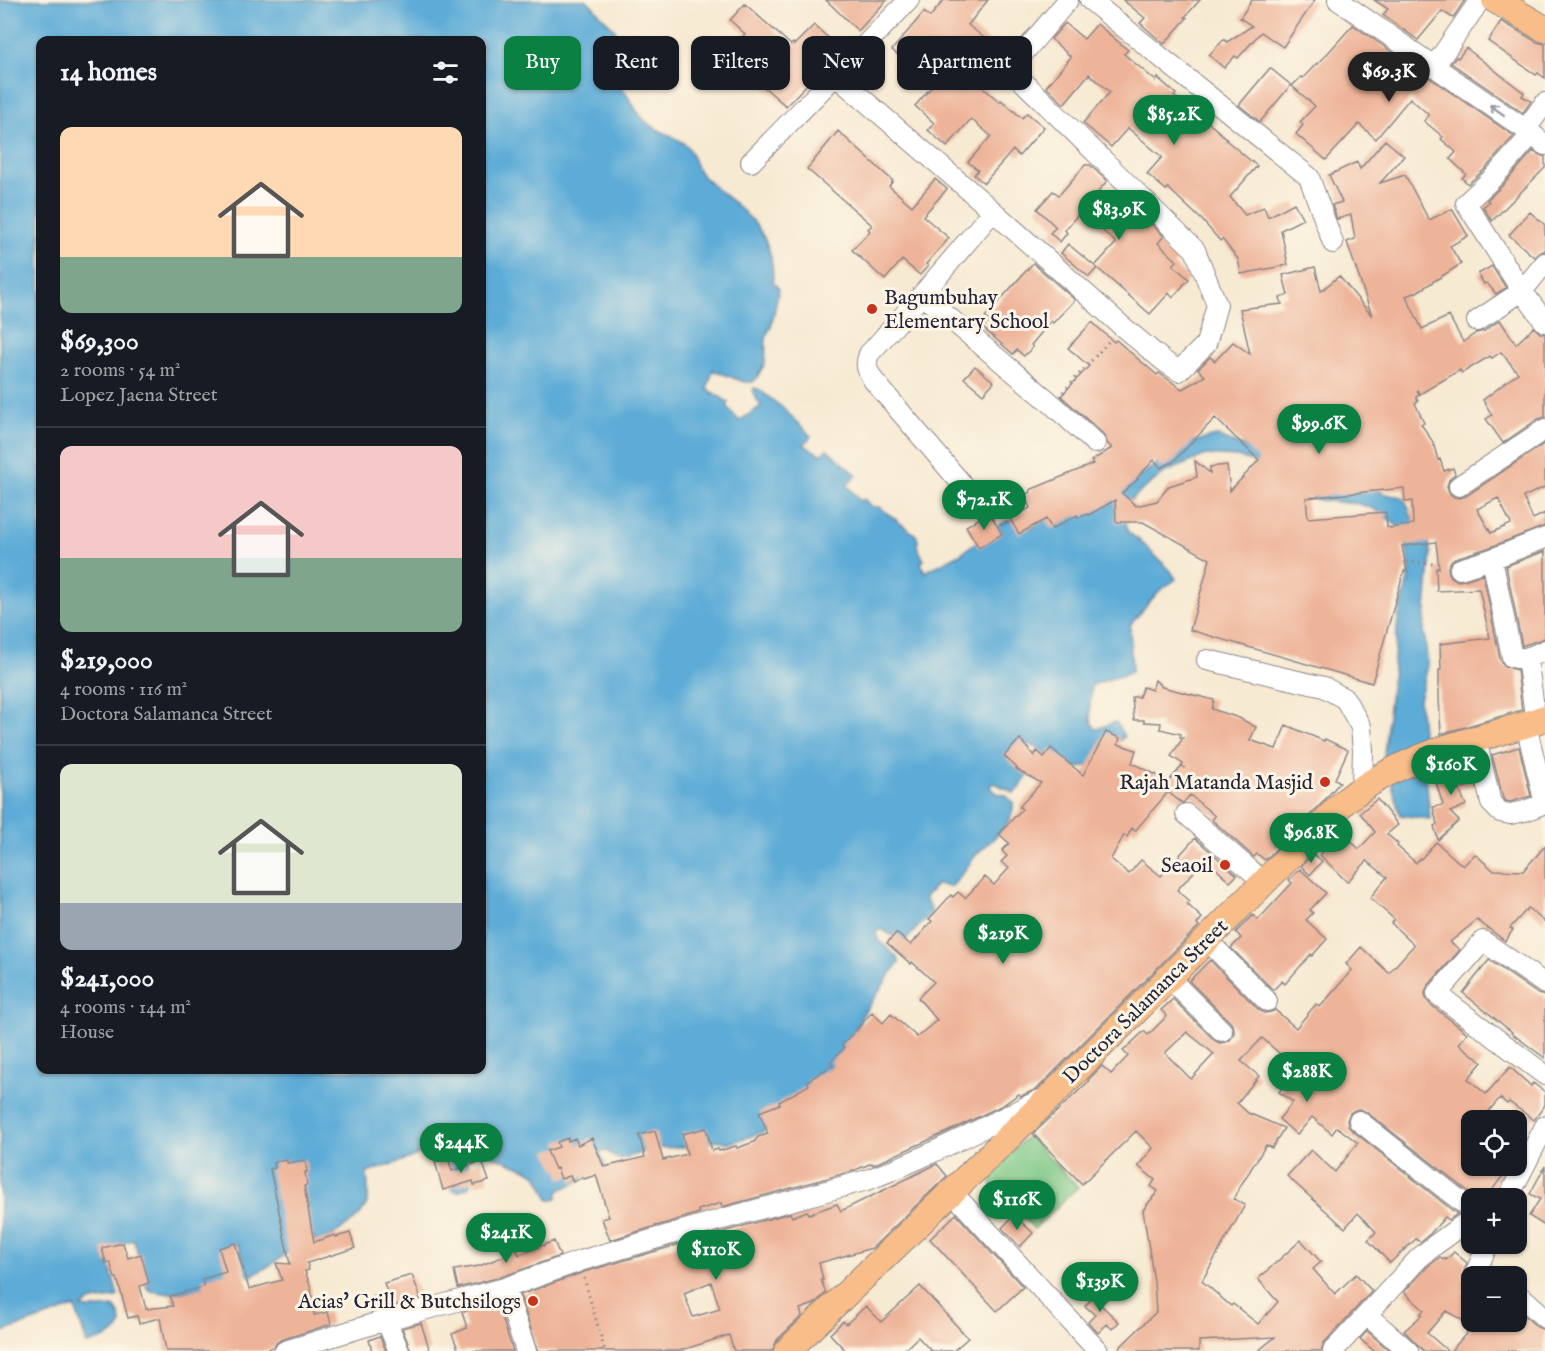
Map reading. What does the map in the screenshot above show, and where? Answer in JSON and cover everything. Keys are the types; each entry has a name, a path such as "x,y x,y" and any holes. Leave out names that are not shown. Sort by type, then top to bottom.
{"main road":[{"path":"1495,0 1545,29"},
{"name":"Doctora Salamanca Street","path":"787,1351 1052,1095 1345,801 1372,781 1438,751 1536,722"}],"street":[{"path":"874,36 909,0"},
{"path":"852,90 1123,327 1179,371 1206,344 1217,305 1195,250 1010,69 1068,0"},
{"path":"1090,0 1309,177 1333,243"},
{"path":"1338,0 1359,6 1434,67 1534,136"},
{"path":"1434,67 1480,0"},
{"path":"751,162 822,90"},
{"path":"1545,103 1534,136 1466,203 1522,291 1545,322"},
{"path":"961,483 874,381 866,362 869,354 993,212"},
{"path":"1477,321 1522,291 1545,263"},
{"path":"922,295 1095,443"},
{"path":"1459,486 1545,429"},
{"path":"1460,569 1492,559 1545,537"},
{"path":"1492,559 1512,657 1527,658 1545,650"},
{"path":"1476,739 1491,803 1500,812 1509,814 1525,811 1544,797 1527,658"},
{"path":"1207,660 1324,687 1345,699 1361,727 1363,750 1372,781"},
{"path":"1186,814 1264,882"},
{"path":"1206,939 1267,1001"},
{"path":"1545,984 1483,941 1437,994 1545,1075"},
{"path":"1168,977 1222,1031"},
{"path":"285,1351 386,1320 505,1288 580,1261 719,1220 867,1180 933,1152 1052,1095"},
{"path":"1359,1121 1461,1201"},
{"path":"1511,1188 1545,1126"},
{"path":"952,1192 1098,1351"},
{"path":"1333,1351 1419,1258 1461,1226"},
{"path":"505,1288 526,1351"},
{"path":"1527,1302 1545,1318"},
{"path":"1367,1315 1408,1351"},
{"path":"386,1320 399,1351"}],"path":[{"path":"1052,404 1123,327"},
{"path":"1407,562 1434,564"},
{"path":"580,1261 605,1351"}],"green space":[{"path":"1028,1136 1078,1187 1034,1229 985,1177"}],"water":[{"path":"0,0 587,0 616,31 615,36 593,36 593,90 624,90 646,122 686,145 700,173 743,211 760,230 770,252 773,282 779,289 771,327 766,339 766,357 763,366 753,382 744,382 713,370 707,389 728,402 728,408 739,421 761,406 753,393 754,388 783,408 811,436 804,445 821,455 827,449 857,475 847,485 860,501 864,499 872,507 879,507 916,535 917,546 924,560 921,563 925,572 960,554 999,525 1011,519 1024,529 1046,518 1113,495 1184,444 1216,436 1386,494 1402,497 1411,516 1427,535 1431,553 1424,631 1428,666 1419,699 1430,819 1400,815 1384,755 1398,620 1410,572 1405,538 1397,526 1376,510 1360,504 1320,500 1300,494 1257,463 1237,457 1206,455 1164,473 1123,506 1128,532 1170,570 1176,579 1158,592 1130,625 1132,672 1092,685 1090,708 1093,725 1096,729 1116,722 1124,736 1088,765 1081,767 1066,765 1028,744 1023,748 1032,767 1020,788 1014,793 993,783 990,786 992,790 1005,795 1013,802 1013,810 1006,825 976,855 952,886 936,885 925,897 931,913 906,940 902,941 881,929 876,932 877,938 897,957 899,962 863,1014 852,1038 833,1063 806,1093 765,1124 763,1132 730,1143 718,1140 691,1147 656,1148 620,1159 604,1151 600,1153 605,1165 602,1170 560,1190 558,1197 553,1200 549,1200 535,1174 481,1153 474,1154 468,1159 471,1184 458,1192 452,1189 441,1149 435,1147 367,1173 368,1194 362,1211 343,1229 321,1242 315,1241 312,1233 275,1262 251,1276 248,1275 239,1247 233,1244 230,1281 187,1291 163,1293 147,1288 134,1240 132,1240 108,1248 106,1253 118,1296 93,1301 82,1307 87,1309 114,1307 121,1322 119,1328 109,1336 87,1344 75,1307 0,1333"}],"building":[{"path":"826,0 887,0 858,31"},
{"path":"944,0 988,0 968,25 982,36 904,36 924,12 930,17"},
{"path":"1123,0 1200,0 1164,44 1140,23 1145,18"},
{"path":"1252,0 1315,0 1283,47 1261,32 1238,58 1235,56 1224,68 1209,55 1224,39 1227,42 1252,26 1240,18"},
{"path":"1374,0 1465,0 1453,18 1442,11 1418,40 1383,15 1388,9"},
{"path":"745,4 781,36 743,36 745,34 730,20"},
{"path":"1501,21 1537,42 1545,44 1545,78 1538,73 1536,75 1488,41"},
{"path":"1065,23 1084,39 1097,24 1128,50 1124,54 1156,81 1158,78 1176,94 1174,96 1197,116 1199,114 1257,166 1230,197 1245,215 1264,207 1268,217 1294,203 1303,219 1281,230 1288,265 1241,274 1238,259 1222,239 1220,241 1202,220 1168,188 1166,190 1147,174 1162,157 1128,128 1111,147 1083,123 1110,92 1089,74 1064,104 1046,87 1071,57 1051,39"},
{"path":"814,25 826,36 803,36"},
{"path":"1353,25 1514,136 1485,169 1468,184 1462,178 1466,174 1450,159 1456,152 1424,121 1429,115 1410,98 1376,139 1359,124 1326,160 1296,134 1303,125 1300,122 1315,106 1292,86 1318,64"},
{"path":"802,37 802,89 786,106 768,90 790,90 790,44 794,45"},
{"path":"897,44 897,54 892,50"},
{"path":"1466,48 1524,93 1522,96 1531,101 1523,113 1451,63"},
{"path":"1270,68 1291,85 1260,122 1239,105"},
{"path":"929,90 986,90 1022,118 1027,113 1044,127 1019,156 1013,150 984,183 974,175 978,170 968,162 991,136 971,119 947,147 928,130 934,123 915,106"},
{"path":"838,131 893,181 889,186 912,206 935,179 947,189 923,216 949,238 926,264 928,266 920,275 902,260 885,280 852,250 870,231 868,229 872,225 807,169"},
{"path":"1385,140 1404,156 1380,183 1405,175 1429,220 1452,209 1468,236 1450,246 1461,264 1417,292 1406,296 1422,329 1449,316 1463,342 1500,320 1516,344 1534,327 1540,333 1545,334 1545,417 1538,419 1503,443 1486,419 1492,415 1483,400 1518,373 1501,352 1462,373 1460,370 1420,394 1417,390 1419,395 1415,403 1424,423 1421,424 1433,442 1444,471 1453,468 1455,474 1447,486 1449,493 1454,497 1466,496 1545,443 1545,487 1523,497 1533,519 1545,513 1545,526 1456,558 1448,567 1451,577 1458,581 1483,574 1500,659 1504,666 1517,670 1522,710 1441,734 1440,644 1490,638 1479,589 1437,591 1436,568 1439,568 1436,542 1402,546 1407,571 1404,571 1372,683 1190,630 1210,559 1143,522 1116,522 1115,500 1089,515 1078,518 1077,515 1052,529 1046,519 1019,534 1010,519 1030,508 1024,495 1031,492 1030,490 1093,464 1091,461 1112,448 1103,434 1061,396 1089,366 1068,348 1092,322 1157,375 1159,373 1182,389 1205,376 1198,369 1210,357 1215,361 1233,342 1250,354 1240,309 1282,304 1280,298 1288,295 1283,275 1315,267 1321,291 1339,276 1372,316 1347,242 1355,239 1351,215 1337,219 1332,205 1342,202 1329,175 1357,162 1360,169","holes":["1215,418 1259,460 1230,491 1227,465 1210,467 1210,473 1195,461 1197,477 1169,486 1157,501 1136,506 1122,493 1154,460 1161,468 1173,462","1404,488 1405,502 1412,501 1413,524 1387,527 1386,512 1308,518 1306,498","1498,498 1511,524 1491,533 1477,509"]},
{"path":"1533,151 1545,157 1545,168 1492,221 1483,207 1489,202 1487,200"},
{"path":"1085,165 1090,165 1107,181 1093,198 1113,215 1126,200 1164,236 1158,243 1177,261 1173,265 1189,279 1173,297 1169,293 1150,314 1095,266 1116,243 1101,229 1080,212 1065,230 1067,233 1060,242 1050,233 1056,227 1037,209 1053,191 1059,195"},
{"path":"1530,212 1545,225 1545,251 1534,257 1509,235"},
{"path":"1068,244 1097,268 1089,277 1061,253"},
{"path":"1033,263 1075,300 1053,323 1051,321 1024,356 1017,350 1013,354 983,328 989,321 985,317"},
{"path":"1492,266 1506,288 1496,294 1487,283 1484,284 1478,274"},
{"path":"975,366 994,382 983,394 964,378"},
{"path":"984,516 986,519 992,517 1002,534 979,548 966,526"},
{"path":"1545,551 1545,638 1522,646 1506,566"},
{"path":"1155,680 1162,687 1214,700 1212,709 1239,718 1256,727 1250,740 1276,749 1286,725 1348,750 1335,779 1340,782 1265,860 1257,854 1254,857 1212,820 1215,816 1190,795 1182,803 1168,792 1135,831 1132,828 1127,837 1124,835 1111,859 1129,874 1141,860 1161,876 1195,838 1237,875 1230,882 1206,859 1177,890 1190,901 1187,904 1202,918 1197,924 1199,926 1037,1089 1021,1096 1019,1094 1003,1105 873,1165 872,1163 853,1171 722,1207 721,1203 698,1210 699,1213 610,1240 602,1219 609,1217 596,1175 584,1179 583,1177 573,1182 570,1176 561,1179 547,1151 559,1147 557,1142 568,1138 568,1141 575,1138 578,1145 592,1138 604,1167 645,1157 639,1135 655,1131 663,1160 687,1154 682,1134 706,1128 712,1151 736,1146 737,1148 768,1134 759,1112 780,1104 779,1102 809,1085 807,1081 833,1065 830,1062 844,1048 842,1045 872,1012 883,1023 891,1014 917,1037 937,1020 918,998 934,982 887,943 896,933 911,945 932,921 929,919 951,895 953,897 958,892 965,898 985,877 994,885 1009,868 1001,862 1007,856 1002,851 1009,843 999,834 1022,809 1019,807 1041,783 1016,769 1004,756 1020,739 1034,756 1037,751 1044,757 1051,748 1083,775 1106,732 1120,738 1118,744 1136,750 1132,763 1169,781 1183,764 1171,756 1183,738 1180,737 1181,734 1160,729 1161,723 1134,720 1132,697 1139,697 1143,687 1152,690"},
{"path":"1519,747 1531,796 1510,802 1503,798 1492,755"},
{"path":"1469,763 1474,785 1459,789 1466,805 1450,812 1459,821 1438,840 1434,826 1437,824 1433,807 1443,805 1433,773"},
{"path":"1377,799 1398,825 1387,834 1416,863 1436,842 1463,866 1475,854 1493,870 1523,871 1545,846 1545,922 1528,908 1510,928 1513,930 1505,941 1477,920 1450,942 1460,950 1428,986 1425,993 1430,1004 1467,1033 1459,1044 1482,1062 1468,1079 1486,1094 1510,1067 1531,1086 1533,1083 1545,1092 1545,1105 1534,1120 1527,1115 1527,1110 1520,1110 1500,1098 1490,1110 1461,1110 1461,1176 1503,1176 1494,1188 1464,1188 1366,1112 1360,1109 1350,1113 1347,1120 1352,1130 1457,1214 1449,1220 1445,1217 1430,1234 1420,1242 1416,1239 1390,1263 1368,1240 1376,1232 1358,1213 1345,1228 1287,1176 1311,1150 1335,1172 1358,1143 1337,1127 1332,1134 1312,1117 1297,1135 1279,1119 1293,1102 1279,1092 1296,1068 1262,1038 1241,1061 1259,1076 1237,1103 1248,1113 1284,1128 1272,1148 1266,1145 1241,1185 1234,1199 1245,1205 1202,1281 1231,1306 1233,1304 1258,1324 1278,1302 1258,1279 1301,1240 1321,1262 1313,1269 1335,1294 1356,1274 1372,1291 1324,1343 1321,1351 1258,1351 1275,1337 1199,1341 1199,1351 1116,1351 1156,1312 1154,1282 1143,1210 1158,1191 1151,1186 1155,1180 1138,1166 1153,1148 1136,1131 1082,1184 1033,1134 1102,1066 1111,1074 1128,1056 1123,1051 1144,1031 1148,1035 1167,1016 1161,1010 1173,999 1214,1040 1219,1043 1230,1040 1234,1034 1231,1023 1189,981 1210,960 1258,1009 1264,1013 1275,1010 1296,1028 1316,1004 1320,1007 1352,970 1346,964 1361,947 1389,973 1414,945 1391,923 1394,919 1370,898 1387,877 1367,861 1347,882 1320,855 1342,832 1359,849 1375,832 1360,813","holes":["1187,1032 1214,1054 1191,1079 1165,1053"]},
{"path":"1313,854 1322,861 1310,875 1301,866"},
{"path":"1300,869 1326,893 1310,910 1313,913 1306,920 1327,939 1285,984 1282,981 1273,990 1231,948 1241,938 1236,932 1253,915 1258,920 1292,883 1289,880"},
{"path":"1489,960 1538,994 1545,996 1545,1058 1463,993"},
{"path":"448,1158 452,1171 482,1161 489,1181 474,1185 473,1181 443,1190 435,1162"},
{"path":"287,1160 287,1163 305,1160 307,1185 304,1186 314,1242 350,1233 355,1248 307,1263 309,1270 305,1271 311,1288 314,1315 328,1312 331,1324 281,1340 274,1347 262,1351 166,1351 160,1318 139,1323 137,1316 128,1318 117,1278 115,1278 110,1262 106,1263 102,1248 123,1243 128,1258 141,1254 149,1283 140,1286 146,1309 173,1306 170,1296 204,1287 202,1279 226,1272 219,1248 235,1243 249,1289 282,1280 276,1263 290,1264 270,1169 275,1168 274,1162"},
{"path":"937,1164 947,1176 872,1248 819,1263 823,1280 821,1280 826,1293 814,1304 800,1309 802,1316 777,1340 772,1351 734,1351 729,1335 679,1351 538,1351 520,1295 584,1272 790,1213 792,1217 807,1211 809,1214 837,1204 841,1211","holes":["711,1282 720,1309 693,1317 684,1293"]},
{"path":"1545,1166 1545,1226 1529,1216 1540,1199 1530,1194"},
{"path":"956,1214 1023,1287 997,1311 930,1239"},
{"path":"1014,1215 1033,1233 1020,1247 1002,1228"},
{"path":"513,1241 519,1255 554,1241 560,1256 501,1277 458,1288 454,1270 479,1266 507,1255 503,1245"},
{"path":"1454,1252 1467,1263 1466,1266 1461,1266 1461,1320 1446,1311 1427,1333 1448,1351 1424,1351 1404,1331 1422,1315 1420,1314 1424,1310 1404,1292 1427,1267 1440,1257 1446,1260"},
{"path":"412,1275 421,1298 378,1310 373,1296 387,1292 384,1283"},
{"path":"920,1286 968,1338 953,1351 931,1351 918,1337 903,1351 846,1351 830,1334 843,1321 846,1324 866,1306 881,1322"},
{"path":"1099,1290 1108,1298 1101,1305 1119,1322 1112,1329 1107,1324 1098,1333 1088,1322 1095,1315 1085,1306"},
{"path":"497,1303 513,1351 459,1351 452,1334 467,1328 462,1312"},
{"path":"1527,1318 1537,1327 1545,1330 1545,1351 1451,1351 1468,1332 1527,1332"},
{"path":"421,1323 430,1351 411,1351 402,1328"},
{"path":"1367,1331 1390,1351 1374,1351 1360,1339"},
{"path":"380,1336 386,1351 372,1351 369,1340"}],"place":[{"name":"Bagumbuhay Elementary School","path":"872,309"},
{"name":"Rajah Matanda Masjid","path":"1325,782"},
{"name":"Seaoil","path":"1225,865"},
{"name":"Acias' Grill & Butchsilogs","path":"533,1301"}]}
